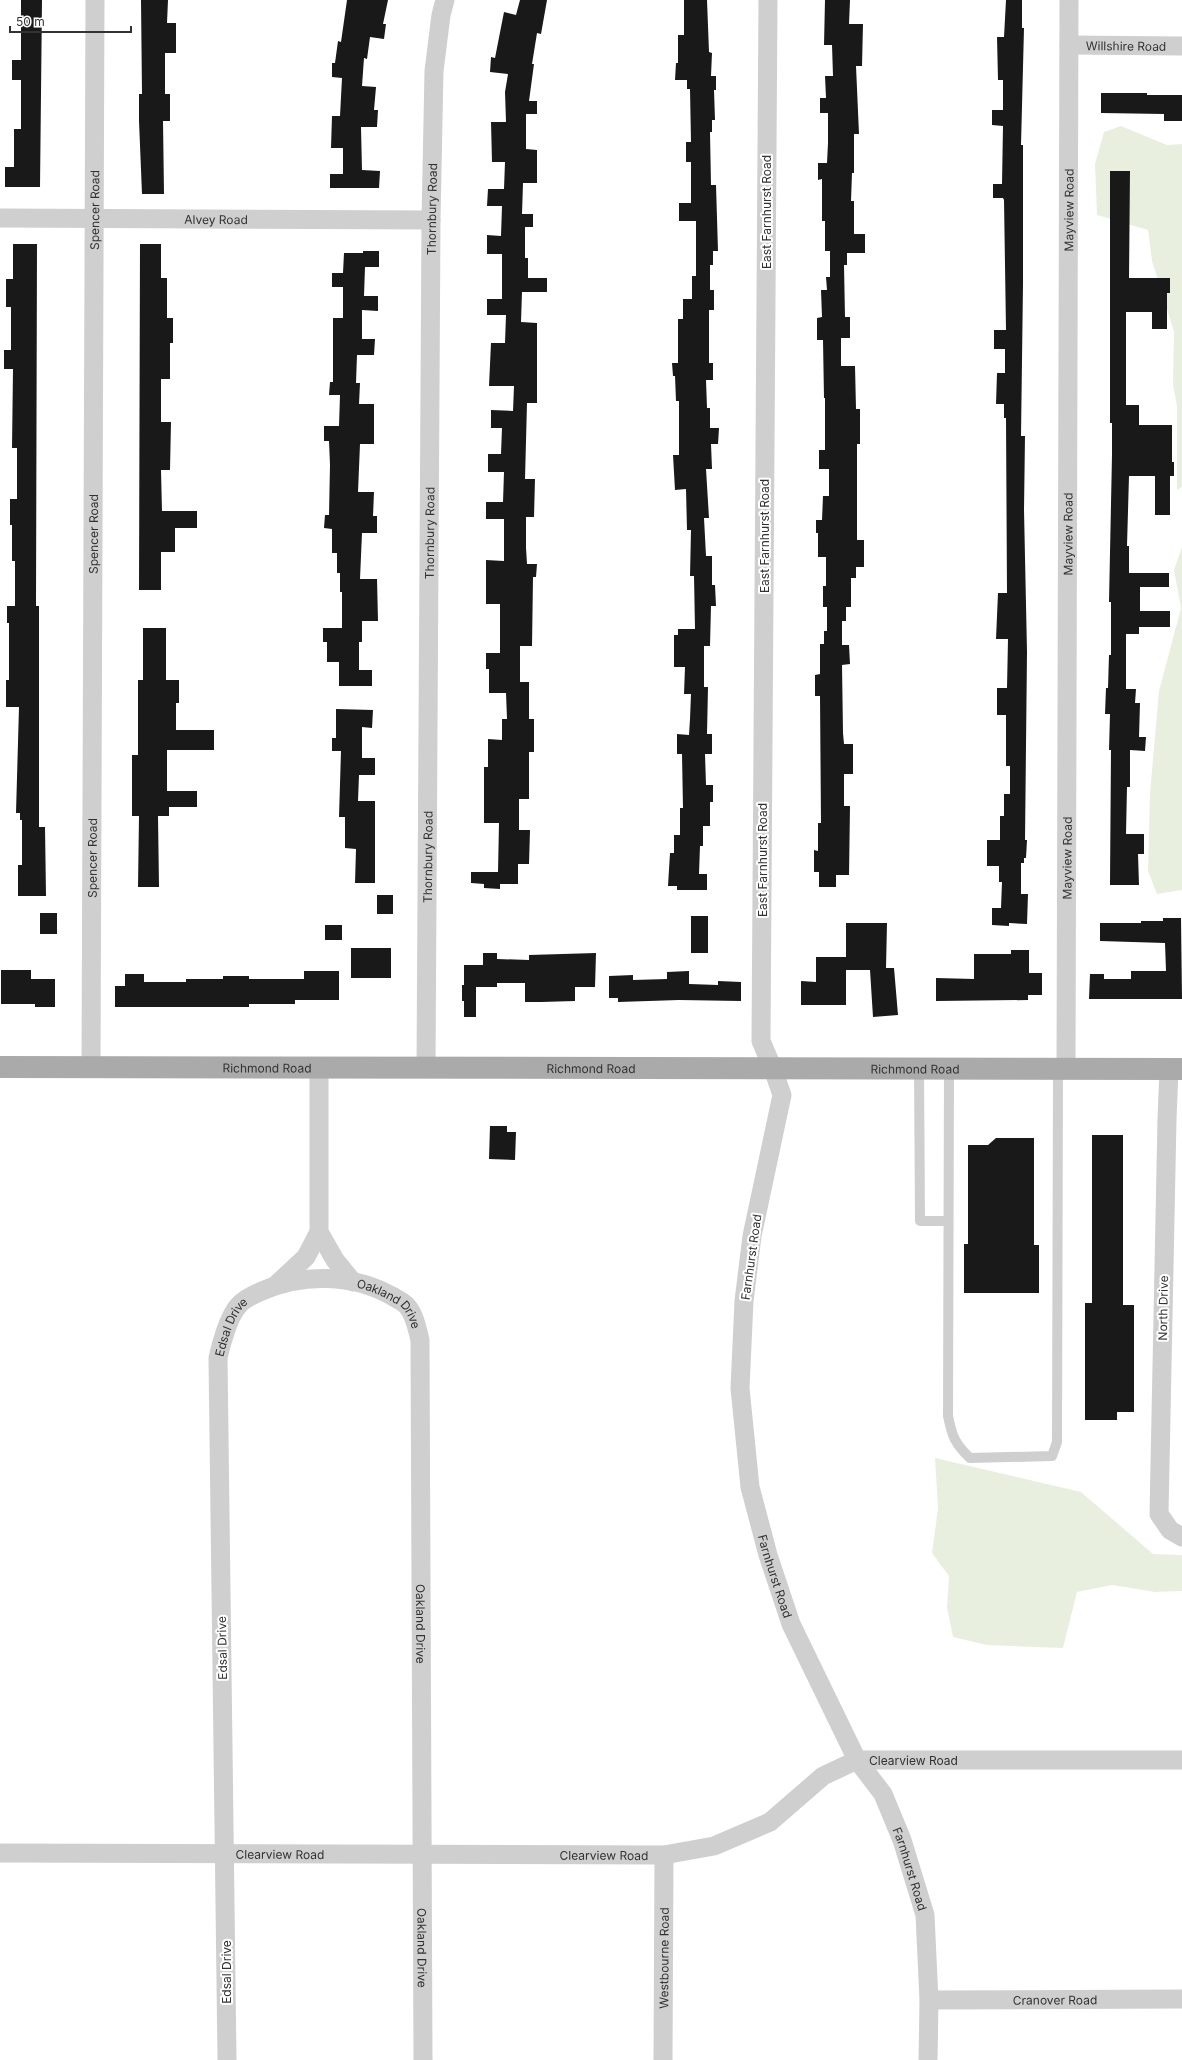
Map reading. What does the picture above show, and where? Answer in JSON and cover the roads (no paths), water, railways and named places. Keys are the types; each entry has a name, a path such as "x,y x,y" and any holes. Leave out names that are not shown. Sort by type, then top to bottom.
{"main road":[{"name":"Richmond Road","path":"0,1067 1176,1069"}],"street":[{"name":"Spencer Road","path":"92,1067 95,0"},
{"name":"Thornbury Road","path":"426,1068 431,220 434,70 441,15 445,0"},
{"name":"East Farnhurst Road","path":"768,0 761,1041 773,1069"},
{"name":"Mayview Road","path":"1062,1069 1070,0"},
{"name":"Willshire Road","path":"1069,45 1182,46"},
{"name":"Alvey Road","path":"0,218 431,220"},
{"path":"276,1285 306,1257 319,1232 319,1067"},
{"name":"Farnhurst Road","path":"773,1069 782,1095 752,1236 744,1301 740,1388 750,1487 768,1555 791,1624 857,1760 883,1794 902,1840 924,1915 928,2000 928,2060"},
{"name":"North Drive","path":"1176,1069 1159,1514 1170,1530 1182,1537"},
{"path":"319,1232 335,1260 353,1282"},
{"name":"Oakland Drive","path":"298,1280 325,1278 353,1282 384,1292 407,1305 414,1318 420,1340 423,2060"},
{"name":"Edsal Drive","path":"227,2060 218,1358 223,1336 238,1305 253,1295 276,1285 298,1280"},
{"name":"Clearview Road","path":"0,1853 423,1853 664,1855 714,1846 770,1822 823,1776 857,1760 1182,1760"},
{"name":"Westbourne Road","path":"662,2060 664,1855"},
{"name":"Cranover Road","path":"928,2000 1182,2000"}],"lane":[{"path":"919,1068 920,1221 948,1221"},
{"path":"949,1068 948,1416 952,1438 960,1449 970,1458 1052,1456 1058,1442 1062,1069"}]}
